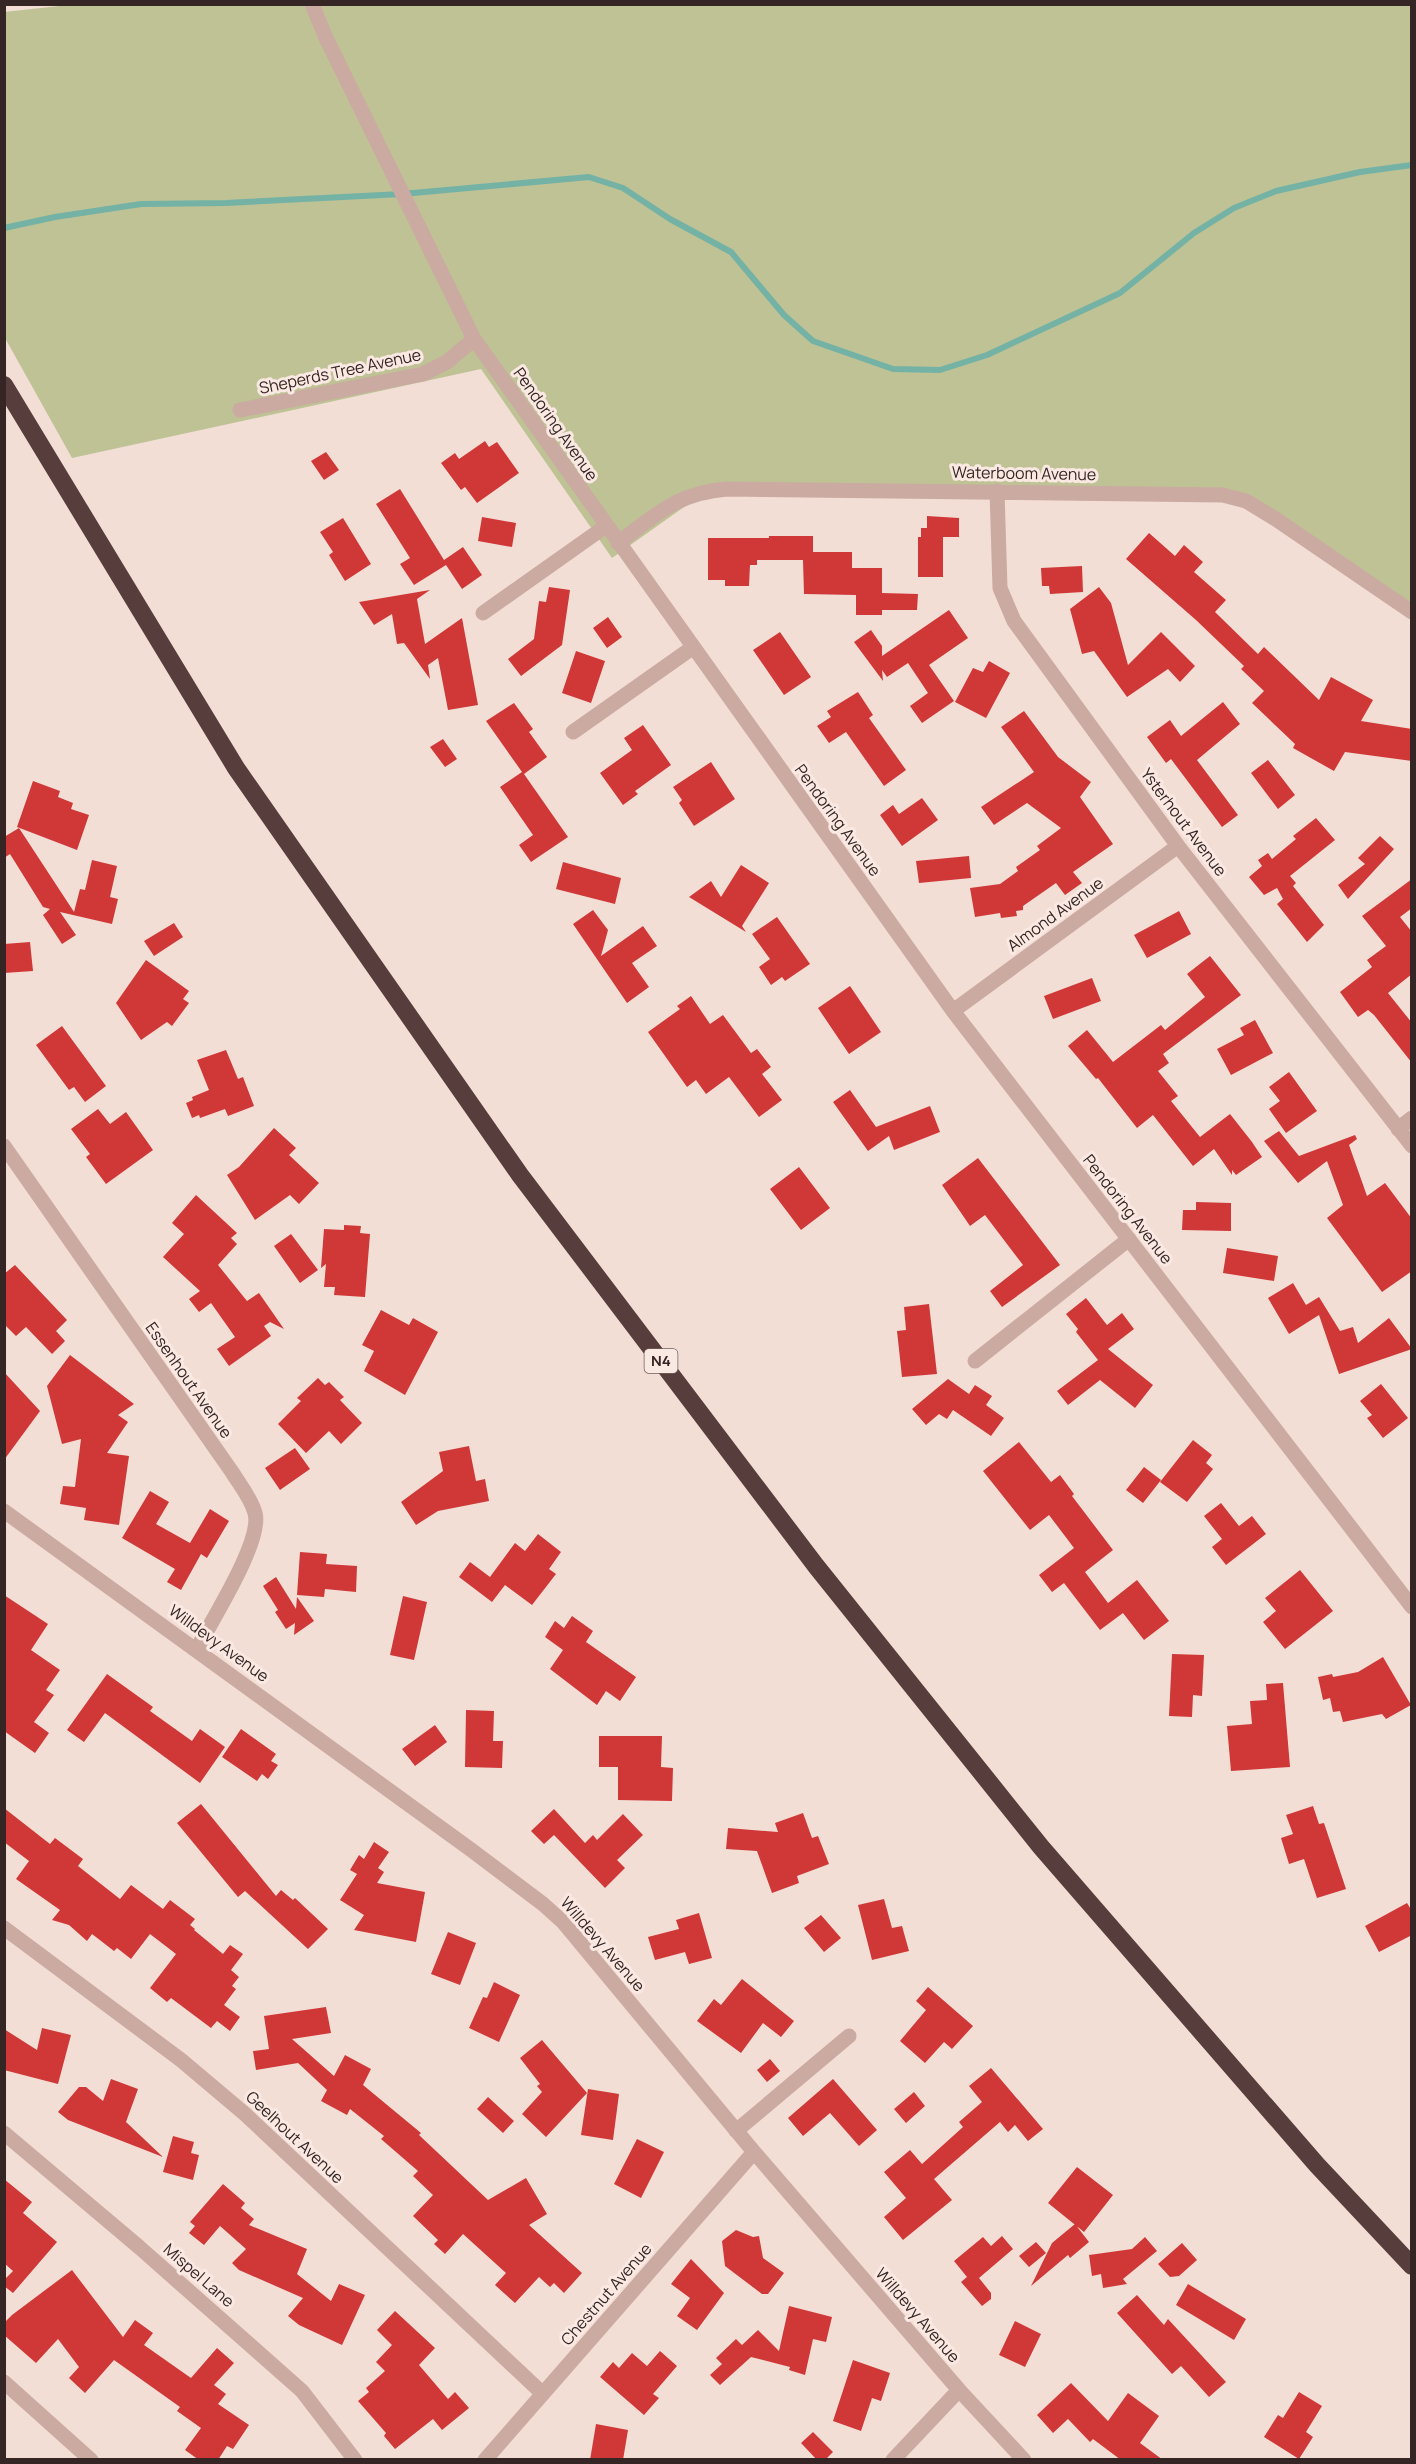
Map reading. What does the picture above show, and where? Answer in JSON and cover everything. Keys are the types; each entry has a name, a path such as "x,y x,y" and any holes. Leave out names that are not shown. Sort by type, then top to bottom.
{"highway":[{"name":"N4","path":"4,385 236,768 520,1174 816,1566 1041,1847 1317,2165 1412,2266"}],"street":[{"name":"Pendoring Avenue","path":"312,4 326,38 474,339 692,648 953,1011 1412,1607"},
{"name":"Sheperds Tree Avenue","path":"240,410 423,374 447,362 474,339"},
{"name":"Waterboom Avenue","path":"618,543 671,504 690,494 712,490 1222,495 1246,501 1412,612"},
{"name":"Ysterhout Avenue","path":"997,491 999,573 1004,602 1023,634 1178,846 1412,1146"},
{"path":"483,613 606,526"},
{"path":"573,732 692,648"},
{"name":"Almond Avenue","path":"953,1011 1178,846"},
{"path":"1398,1129 1412,1118"},
{"name":"Essenhout Avenue","path":"4,1146 232,1472 255,1513 254,1539 197,1649"},
{"path":"975,1361 1129,1239"},
{"name":"Willdevy Avenue","path":"4,1511 197,1649 543,1904 587,1950 736,2131 959,2390 1024,2460"},
{"name":"Geelhout Avenue","path":"4,1928 181,2060 244,2114 542,2393"},
{"path":"736,2131 849,2036"},
{"name":"Mispel Lane","path":"4,2133 139,2247 295,2384 326,2419 355,2460"},
{"name":"Chestnut Avenue","path":"485,2460 754,2152"},
{"path":"4,2382 91,2460"},
{"path":"893,2460 959,2390"}],"green space":[{"path":"78,4 1411,5 1411,618 1236,499 701,495 612,558 481,369 72,458 5,338 4,12"}],"building":[{"path":"485,441 489,447 497,442 519,473 477,503 465,487 461,490 441,463 455,453 459,459"},
{"path":"326,452 339,470 324,480 311,461"},
{"path":"400,489 444,560 463,547 482,575 462,589 446,565 414,585 400,564 410,558 376,504"},
{"path":"927,516 959,518 959,537 943,537 943,577 918,577 918,537 921,537 921,528 927,528"},
{"path":"482,517 516,523 512,547 478,541"},
{"path":"343,518 371,564 345,581 329,555 333,552 320,532"},
{"path":"1149,533 1175,556 1184,545 1203,562 1194,572 1226,600 1215,612 1258,654 1264,647 1319,700 1331,677 1373,700 1361,721 1412,729 1412,761 1345,752 1334,771 1293,748 1295,744 1252,703 1264,691 1241,669 1244,666 1196,620 1126,559"},
{"path":"769,536 813,536 813,552 852,552 852,568 882,568 882,593 918,594 917,610 882,610 882,615 856,615 856,595 804,594 803,560 757,560 757,565 750,565 749,586 725,586 725,580 708,580 708,538 769,538"},
{"path":"1082,566 1083,592 1050,594 1049,586 1042,586 1041,568"},
{"path":"549,587 570,590 562,645 521,676 508,659 534,639 539,601 546,602"},
{"path":"1099,587 1111,603 1128,665 1161,632 1195,666 1180,682 1168,669 1127,697 1094,651 1082,654 1070,609"},
{"path":"430,590 417,599 425,644 462,618 478,705 448,710 438,658 428,665 430,679 404,643 397,644 392,614 374,625 359,602"},
{"path":"949,610 968,638 929,665 954,701 922,723 910,706 928,693 908,663 887,677 882,670 883,681 854,642 871,630 882,646 882,656"},
{"path":"608,617 622,637 607,648 593,628"},
{"path":"780,632 811,677 784,695 753,650"},
{"path":"576,651 605,661 591,703 562,693"},
{"path":"989,661 1010,673 986,718 955,702 973,668 983,672"},
{"path":"858,692 873,715 869,718 906,770 884,786 846,732 829,743 817,726 831,717 827,711"},
{"path":"1223,702 1240,724 1197,760 1238,815 1222,827 1171,759 1166,763 1147,737 1170,720 1181,736"},
{"path":"514,703 533,729 529,732 547,757 524,774 568,837 531,862 519,845 533,835 500,787 522,772 486,721"},
{"path":"1024,711 1058,757 1091,782 1080,797 1113,844 1073,872 1082,883 1065,895 1056,883 1023,906 1023,910 1016,911 1017,916 1001,918 1000,913 975,917 970,888 1000,884 1018,871 1016,867 1040,850 1037,846 1061,828 1027,803 994,825 981,807 1034,772 1001,727"},
{"path":"643,725 671,765 635,791 638,794 623,805 600,773 632,750 624,738"},
{"path":"443,739 457,759 445,767 430,747"},
{"path":"1268,760 1295,795 1278,809 1251,773"},
{"path":"711,762 735,799 694,826 679,803 682,800 673,787"},
{"path":"33,781 60,791 58,797 73,803 71,809 89,815 77,850 17,827"},
{"path":"922,798 938,820 902,846 880,815 893,805 899,814"},
{"path":"1316,818 1335,840 1290,876 1296,883 1293,886 1324,925 1307,942 1277,904 1283,899 1277,888 1264,895 1249,877 1262,866 1258,860 1268,853 1272,859 1296,839 1293,836"},
{"path":"19,828 74,912 80,889 85,890 92,860 117,866 110,897 118,899 112,924 60,912 76,935 62,944 43,915 50,909 43,907 10,854 4,858 4,837"},
{"path":"1380,836 1394,849 1348,899 1338,885 1365,864 1358,858"},
{"path":"969,856 971,878 919,883 916,861"},
{"path":"563,862 621,878 615,904 556,889"},
{"path":"741,865 769,883 742,926 746,932 689,897 711,881 721,897"},
{"path":"1412,879 1412,908 1400,917 1412,932 1412,974 1388,993 1412,1023 1412,1063 1374,1015 1368,1010 1358,1017 1340,992 1372,967 1367,960 1386,946 1362,916"},
{"path":"593,910 608,930 601,956 643,926 657,946 632,963 649,987 627,1003 573,924"},
{"path":"1179,911 1191,934 1147,958 1134,935"},
{"path":"777,917 810,964 785,981 782,977 771,985 759,967 770,959 752,934"},
{"path":"174,923 183,937 154,956 144,941"},
{"path":"30,942 33,971 4,973 4,944"},
{"path":"1210,956 1241,995 1163,1054 1169,1063 1158,1071 1178,1096 1171,1101 1200,1137 1230,1114 1252,1142 1262,1157 1236,1175 1232,1170 1232,1175 1214,1149 1193,1166 1153,1115 1137,1128 1098,1078 1096,1079 1068,1046 1087,1030 1113,1062 1161,1025 1165,1030 1205,997 1187,974"},
{"path":"146,960 189,991 183,999 189,1003 172,1026 167,1022 141,1040 116,1003"},
{"path":"1092,978 1101,1001 1053,1019 1044,996"},
{"path":"850,986 881,1032 849,1054 818,1008"},
{"path":"691,996 710,1024 723,1015 751,1053 757,1049 771,1067 762,1074 782,1100 759,1117 729,1077 706,1094 696,1080 687,1087 648,1032 680,1009 677,1006"},
{"path":"1255,1020 1273,1053 1231,1075 1217,1049 1244,1035 1240,1028"},
{"path":"62,1026 106,1086 85,1102 74,1087 69,1090 36,1045"},
{"path":"226,1050 238,1079 243,1077 254,1106 228,1116 225,1109 200,1118 199,1115 192,1118 186,1103 193,1100 192,1097 209,1090 197,1060"},
{"path":"1289,1072 1317,1111 1286,1133 1269,1109 1280,1101 1269,1087"},
{"path":"850,1090 876,1127 930,1106 940,1132 894,1150 889,1136 868,1151 833,1102"},
{"path":"98,1109 110,1124 126,1112 153,1150 106,1184 86,1157 90,1154 71,1129"},
{"path":"274,1128 296,1148 289,1155 319,1183 299,1204 290,1195 255,1220 227,1175 239,1167"},
{"path":"1279,1131 1299,1156 1355,1135 1357,1139 1349,1145 1367,1196 1385,1183 1412,1219 1412,1271 1382,1292 1327,1218 1343,1205 1327,1161 1298,1183 1264,1141"},
{"path":"978,1158 1060,1265 1002,1307 990,1291 1023,1265 985,1215 970,1226 942,1185"},
{"path":"799,1167 830,1208 801,1230 770,1189"},
{"path":"196,1195 237,1233 231,1238 237,1244 218,1265 247,1301 259,1293 284,1329 270,1322 264,1326 271,1336 229,1366 217,1349 235,1337 211,1303 199,1312 189,1299 200,1291 163,1257 184,1234 172,1223"},
{"path":"1196,1202 1231,1203 1231,1231 1182,1230 1183,1210 1196,1210"},
{"path":"344,1225 361,1226 360,1233 370,1234 365,1297 334,1295 335,1287 324,1287 326,1264 321,1268 324,1229 344,1230"},
{"path":"291,1234 318,1270 300,1283 274,1246"},
{"path":"1227,1248 1278,1256 1274,1281 1223,1273"},
{"path":"15,1265 67,1320 56,1331 65,1341 52,1354 26,1327 16,1336 4,1324 4,1274"},
{"path":"1293,1283 1306,1305 1319,1297 1340,1331 1353,1327 1358,1343 1389,1318 1412,1349 1339,1374 1319,1315 1289,1334 1268,1298"},
{"path":"1086,1298 1107,1325 1122,1313 1134,1329 1108,1349 1153,1385 1135,1408 1100,1380 1068,1405 1057,1391 1098,1360 1076,1332 1078,1329 1066,1314"},
{"path":"929,1304 937,1374 902,1377 897,1331 906,1330 904,1307"},
{"path":"381,1310 409,1325 413,1318 438,1332 405,1395 364,1371 374,1351 362,1345"},
{"path":"70,1355 134,1404 118,1415 128,1422 107,1453 129,1456 119,1525 84,1520 86,1508 60,1504 63,1486 75,1487 81,1439 62,1444 47,1386"},
{"path":"4,1372 40,1411 4,1460"},
{"path":"318,1378 325,1385 329,1382 344,1397 340,1400 362,1423 341,1444 329,1431 306,1453 278,1424 301,1401 297,1398"},
{"path":"948,1379 969,1394 975,1385 992,1396 986,1405 1004,1418 991,1436 953,1410 947,1419 939,1414 926,1425 912,1409"},
{"path":"1381,1384 1408,1418 1383,1438 1367,1418 1372,1415 1360,1401"},
{"path":"1193,1440 1212,1455 1206,1463 1213,1469 1187,1502 1160,1482"},
{"path":"1019,1442 1051,1482 1060,1475 1074,1494 1072,1496 1113,1550 1085,1572 1108,1603 1137,1580 1169,1621 1144,1640 1123,1613 1100,1630 1064,1583 1052,1592 1039,1575 1074,1548 1049,1515 1030,1530 983,1471"},
{"path":"469,1446 476,1481 485,1479 489,1501 438,1511 416,1525 401,1502 443,1471 439,1452"},
{"path":"295,1448 310,1469 280,1490 265,1468"},
{"path":"1144,1467 1161,1480 1143,1503 1126,1490"},
{"path":"150,1491 169,1502 156,1524 190,1543 210,1509 229,1521 207,1558 201,1554 181,1590 167,1582 175,1569 122,1538"},
{"path":"1221,1503 1239,1526 1252,1516 1266,1534 1226,1565 1212,1547 1222,1539 1204,1516"},
{"path":"538,1534 561,1552 549,1569 556,1574 532,1605 505,1585 492,1602 459,1577 470,1562 490,1577 515,1543 525,1551"},
{"path":"300,1552 327,1554 326,1564 357,1566 356,1592 325,1589 324,1597 297,1595"},
{"path":"1300,1570 1333,1611 1285,1649 1263,1622 1276,1611 1265,1598"},
{"path":"276,1577 296,1609 297,1597 314,1621 294,1635 295,1623 286,1629 275,1612 278,1610 263,1586"},
{"path":"4,1595 48,1624 31,1650 60,1670 46,1690 54,1695 34,1722 49,1733 35,1753 4,1731"},
{"path":"403,1596 427,1602 414,1660 390,1655"},
{"path":"572,1616 593,1631 586,1642 636,1677 620,1701 606,1691 597,1705 550,1669 563,1650 545,1637 555,1621 564,1628"},
{"path":"1172,1654 1204,1655 1202,1696 1193,1695 1192,1717 1169,1716"},
{"path":"1383,1657 1411,1705 1386,1719 1382,1714 1343,1722 1340,1711 1333,1712 1330,1698 1323,1700 1318,1677 1332,1674 1333,1677 1358,1672"},
{"path":"107,1674 153,1707 150,1711 192,1741 200,1729 225,1747 200,1783 105,1713 84,1742 67,1730"},
{"path":"1283,1683 1290,1767 1231,1771 1227,1726 1252,1724 1250,1701 1267,1700 1266,1684"},
{"path":"466,1710 494,1711 493,1741 503,1741 502,1768 465,1767"},
{"path":"435,1725 447,1742 415,1766 402,1749"},
{"path":"241,1729 276,1754 271,1761 278,1765 268,1779 262,1774 257,1781 222,1757"},
{"path":"599,1736 662,1736 661,1767 673,1768 672,1801 618,1800 618,1767 599,1767"},
{"path":"201,1804 276,1896 281,1890 293,1900 295,1898 328,1929 308,1949 245,1891 238,1897 177,1823"},
{"path":"1313,1806 1319,1824 1324,1823 1346,1889 1317,1898 1304,1859 1289,1864 1281,1838 1293,1834 1286,1815"},
{"path":"4,1808 50,1844 55,1838 83,1859 78,1866 120,1899 131,1885 163,1909 170,1900 195,1919 190,1925 194,1930 223,1954 230,1945 243,1954 231,1970 239,1977 232,1986 236,1989 224,2005 240,2017 230,2031 217,2021 211,2028 171,1998 167,2002 150,1988 176,1954 150,1934 131,1959 117,1948 114,1951 92,1934 87,1941 69,1925 52,1920 60,1910 16,1879 29,1861 4,1842"},
{"path":"554,1809 585,1843 593,1835 597,1840 623,1814 643,1835 617,1860 625,1868 605,1888 554,1835 544,1844 531,1831"},
{"path":"803,1813 812,1838 818,1836 829,1864 797,1876 799,1883 772,1893 757,1851 726,1849 728,1828 778,1832 775,1823"},
{"path":"374,1842 389,1852 378,1868 384,1872 377,1883 425,1892 416,1942 354,1930 364,1915 340,1900 357,1874 350,1870 359,1855 364,1859"},
{"path":"884,1899 892,1928 902,1926 909,1951 872,1960 858,1905"},
{"path":"1407,1903 1412,1911 1412,1935 1379,1952 1365,1926"},
{"path":"699,1913 712,1958 689,1964 685,1952 655,1960 648,1937 679,1929 676,1920"},
{"path":"821,1915 841,1938 824,1952 804,1928"},
{"path":"448,1932 476,1943 460,1985 431,1974"},
{"path":"742,1979 794,2021 781,2037 763,2023 741,2053 697,2021 714,1999 721,2005"},
{"path":"494,1982 520,1995 499,2042 469,2028 483,1997 487,1998"},
{"path":"928,1987 973,2026 952,2049 944,2042 925,2063 900,2041 926,2010 916,2001"},
{"path":"326,2007 331,2033 292,2039 334,2076 345,2055 371,2069 363,2085 421,2133 419,2135 488,2200 526,2178 547,2214 529,2225 582,2273 564,2293 554,2283 550,2287 539,2277 515,2303 495,2285 506,2273 463,2234 445,2254 434,2244 438,2240 413,2216 433,2195 413,2176 418,2171 381,2139 384,2136 350,2109 347,2115 321,2101 327,2090 298,2063 256,2070 253,2051 269,2049 264,2016"},
{"path":"42,2028 71,2035 58,2084 4,2070 4,2029 37,2050"},
{"path":"542,2040 587,2093 546,2137 522,2114 542,2092 537,2086 540,2084 520,2058"},
{"path":"770,2059 780,2071 767,2082 757,2070"},
{"path":"991,2068 1043,2129 1028,2141 1015,2125 1008,2132 1000,2122 934,2179 952,2200 903,2240 884,2217 906,2198 884,2172 910,2150 922,2164 963,2127 959,2122 982,2102 969,2086"},
{"path":"111,2079 138,2089 126,2122 163,2157 68,2120 58,2112 79,2087 86,2087 103,2101"},
{"path":"833,2079 877,2130 859,2146 830,2113 803,2136 788,2118"},
{"path":"588,2089 619,2094 613,2140 581,2135"},
{"path":"914,2092 925,2106 906,2123 894,2109"},
{"path":"488,2097 514,2121 503,2133 477,2109"},
{"path":"173,2136 194,2142 191,2153 199,2155 193,2180 163,2172"},
{"path":"637,2139 664,2152 641,2198 614,2184"},
{"path":"1077,2167 1113,2195 1084,2232 1048,2203"},
{"path":"4,2179 32,2202 23,2213 57,2242 13,2293 4,2286 4,2280 13,2271 4,2263"},
{"path":"223,2184 245,2203 241,2208 254,2219 249,2225 307,2249 297,2274 331,2301 339,2284 365,2295 342,2345 299,2325 288,2316 303,2298 239,2270 232,2263 246,2249 220,2226 204,2245 189,2233 195,2226 190,2222"},
{"path":"1075,2224 1089,2242 1070,2258 1068,2255 1031,2286 1052,2243"},
{"path":"736,2230 753,2237 759,2236 763,2258 784,2273 768,2294 762,2294 725,2266 722,2241"},
{"path":"1002,2236 1013,2249 979,2278 991,2293 991,2299 982,2306 961,2282 967,2277 954,2261 983,2237 991,2246"},
{"path":"1145,2237 1157,2251 1123,2279 1127,2284 1103,2288 1101,2274 1092,2276 1089,2255 1132,2249"},
{"path":"1036,2242 1046,2253 1029,2267 1019,2256"},
{"path":"1182,2243 1197,2260 1179,2276 1170,2277 1158,2264"},
{"path":"691,2259 724,2293 697,2330 677,2316 690,2298 671,2284"},
{"path":"72,2270 123,2337 135,2320 153,2333 144,2345 191,2378 217,2348 234,2363 214,2385 226,2394 218,2404 249,2425 233,2449 227,2446 218,2460 199,2460 185,2450 201,2428 177,2411 180,2407 114,2360 85,2393 69,2378 79,2367 58,2339 36,2363 4,2335 4,2323 12,2315"},
{"path":"1188,2284 1246,2319 1234,2340 1176,2305"},
{"path":"1137,2295 1164,2325 1168,2319 1226,2382 1209,2397 1181,2366 1172,2374 1117,2313"},
{"path":"789,2306 832,2317 826,2342 813,2339 805,2375 789,2370 790,2367 751,2357 720,2385 710,2375 722,2364 716,2358 736,2339 742,2345 758,2330 779,2351"},
{"path":"395,2311 435,2348 419,2365 448,2399 455,2392 469,2408 442,2430 433,2419 395,2449 384,2436 386,2433 358,2401 369,2392 366,2388 385,2371 376,2362 392,2345 377,2330"},
{"path":"1015,2321 1041,2334 1025,2367 999,2355"},
{"path":"660,2351 677,2366 653,2394 659,2398 644,2415 600,2377 613,2362 619,2368 632,2353 647,2366"},
{"path":"853,2360 890,2373 881,2401 872,2398 861,2431 833,2421"},
{"path":"1071,2383 1108,2421 1128,2393 1159,2416 1140,2443 1163,2460 1121,2460 1093,2439 1090,2442 1068,2419 1053,2433 1037,2415"},
{"path":"1299,2392 1322,2406 1306,2432 1313,2437 1299,2459 1264,2437 1278,2415 1283,2418"},
{"path":"596,2424 628,2430 623,2460 590,2460"},
{"path":"813,2432 833,2452 825,2460 817,2460 801,2443"}],"waterway":[{"path":"4,228 55,217 141,204 226,203 402,194 589,177 623,188 670,219 731,252 784,315 813,341 893,369 940,370 987,355 1120,293 1194,233 1234,208 1276,191 1360,172 1412,165"}]}
